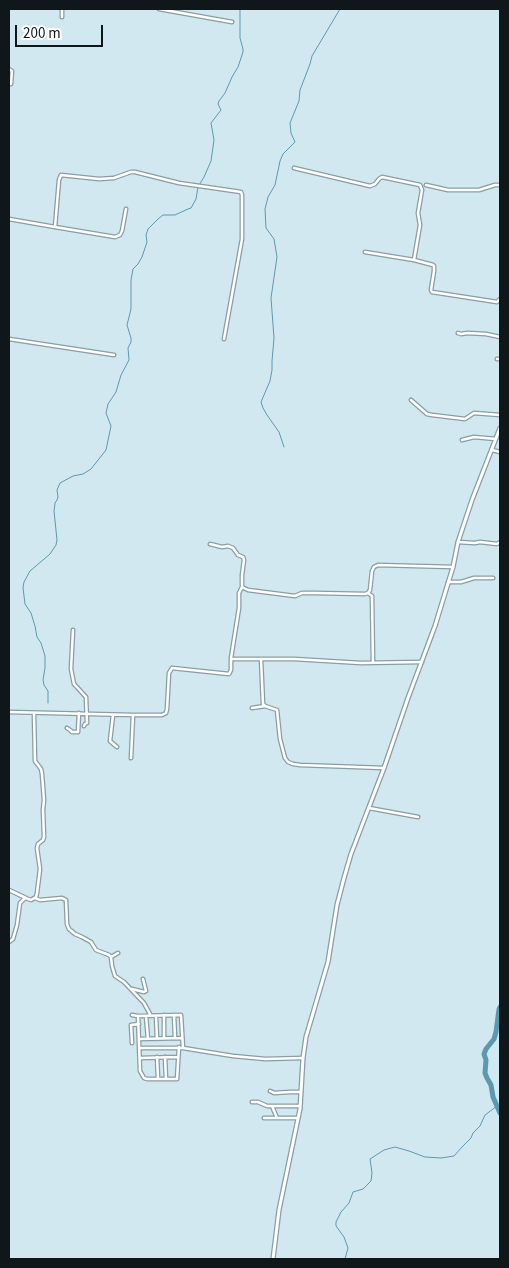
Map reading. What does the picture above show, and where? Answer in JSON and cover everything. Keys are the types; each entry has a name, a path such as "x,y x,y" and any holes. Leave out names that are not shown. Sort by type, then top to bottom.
{"street":[{"path":"62,9 62,17"},
{"path":"158,9 232,22"},
{"path":"9,69 12,71 11,84"},
{"path":"294,168 370,186 382,177 420,185 422,190 418,213 420,225 414,260"},
{"path":"55,227 61,175 100,180 135,172 195,186 241,192 242,239 224,339"},
{"path":"426,185 448,190 479,190 500,185"},
{"path":"9,219 115,236 120,235 122,231 126,209"},
{"path":"365,252 433,265 432,292 497,302 500,299"},
{"path":"458,333 486,334 500,337"},
{"path":"9,339 114,355"},
{"path":"411,400 427,414 432,415 465,419 474,413 500,415"},
{"path":"273,1259 278,1210 300,1106 303,1058 310,1020 328,962 337,905 344,878 351,854 435,626 453,567 458,542 500,428"},
{"path":"462,440 474,437 498,437"},
{"path":"491,450 500,452"},
{"path":"458,542 497,544 500,542"},
{"path":"9,712 79,715 162,715 166,713 172,668 229,674 242,587 244,560 233,548 228,546 222,548 210,544"},
{"path":"368,593 372,570 378,565 453,567"},
{"path":"448,582 460,582 474,578 493,578"},
{"path":"242,587 248,590 295,596 302,593 368,593"},
{"path":"368,593 372,596 373,663"},
{"path":"73,630 72,680 86,697 87,723 84,726"},
{"path":"231,658 361,663 422,662"},
{"path":"262,659 265,706"},
{"path":"252,708 265,706 277,710 280,739 285,758 290,763 384,768"},
{"path":"34,712 35,761 41,769 44,800 44,837 37,848 40,869 35,898"},
{"path":"113,714 110,741 117,748"},
{"path":"67,728 72,732 77,732 79,715"},
{"path":"131,758 133,715"},
{"path":"369,808 418,817"},
{"path":"9,890 31,900 35,898 42,900 58,898 66,900 68,927 75,934 91,942 96,950 111,957"},
{"path":"9,942 13,939 20,904 25,898"},
{"path":"111,957 118,953"},
{"path":"111,957 115,976 131,989 147,1007 151,1016"},
{"path":"131,989 145,992 143,979"},
{"path":"132,1015 181,1015 182,1038 178,1057 177,1078 144,1078 140,1071 138,1016"},
{"path":"174,1015 175,1038"},
{"path":"146,1016 148,1039"},
{"path":"156,1016 157,1038"},
{"path":"164,1016 164,1038"},
{"path":"132,1043 131,1026 139,1024"},
{"path":"139,1039 182,1038"},
{"path":"139,1048 181,1048 233,1056 303,1058"},
{"path":"157,1057 158,1079"},
{"path":"165,1057 166,1079"},
{"path":"140,1058 178,1057"},
{"path":"270,1091 274,1094 301,1092"},
{"path":"252,1102 272,1106 300,1106"},
{"path":"272,1106 277,1118"},
{"path":"264,1118 298,1118"}],"waterway":[{"path":"48,703 48,691 43,680 45,656 37,637 31,613 25,604 24,582 30,571 50,554 56,545 54,511 60,483 91,469 106,450 111,426 106,413 108,404 116,392 121,375 129,360 128,348 131,338 127,325 131,309 133,269 142,257 147,242 146,235 148,229 163,215 175,215 191,208 196,199 198,187 211,161 214,140 211,123 221,110 218,104 219,101 238,67 243,52 240,38 240,9"},
{"path":"284,447 279,432 267,415 261,402 270,381 272,370 274,338 271,298 277,257 274,239 266,228 265,209 268,197 275,185 283,154 295,142 291,133 290,123 299,101 300,90 312,56 340,9"},
{"path":"500,1007 494,1039 484,1054 486,1060 485,1073 500,1113"},
{"path":"345,1259 348,1248 344,1237 336,1226 336,1222 341,1212 349,1203 353,1192 363,1189 371,1181 370,1159 384,1150 395,1147 425,1157 441,1158 454,1156 471,1138 485,1115 497,1106"}]}
